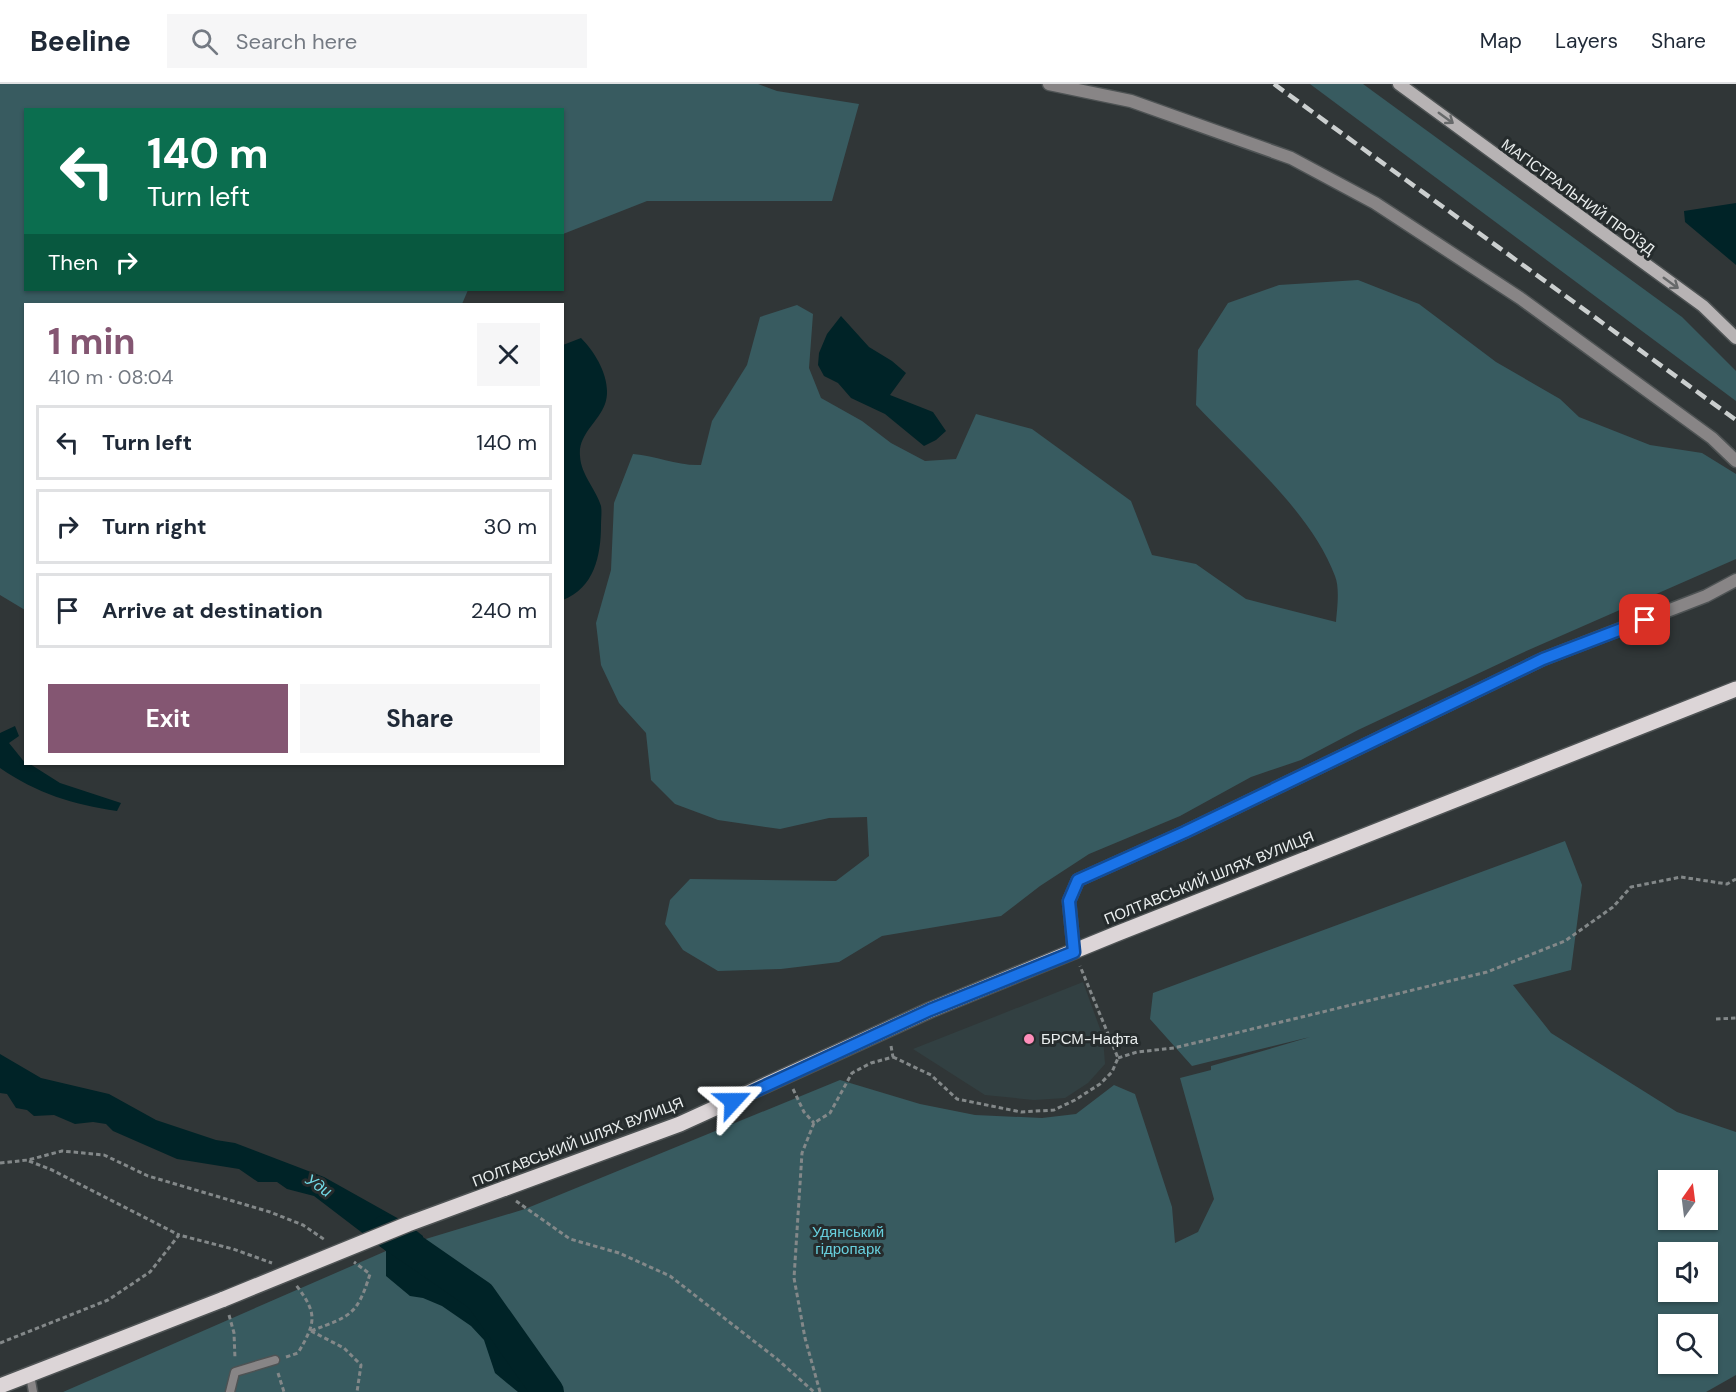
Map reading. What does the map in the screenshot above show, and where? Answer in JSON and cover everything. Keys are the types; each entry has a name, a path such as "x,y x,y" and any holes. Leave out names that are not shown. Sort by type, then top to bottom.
{"main road":[{"name":"МАГІСТРАЛЬНИЙ ПРОЇЗД","path":"1399,84 1703,306 1736,339"},
{"name":"ПОЛТАВСЬКИЙ ШЛЯХ ВУЛИЦЯ","path":"0,1386 224,1299 408,1224 680,1124 887,1030 1074,952 1736,689"}],"street":[{"path":"1050,84 1131,101 1291,158 1375,203 1520,298 1712,438 1736,461"},
{"path":"1074,952 1069,901 1078,880 1196,827 1543,659 1706,596 1736,580"}],"lane":[{"path":"230,1392 235,1372 275,1360"},
{"path":"30,1375 33,1392"}],"path":[{"path":"1118,1058 1137,1052 1174,1048 1487,972 1565,941 1613,907 1631,886 1681,877 1727,884 1736,879"},
{"path":"820,1392 805,1338 794,1278 802,1153 814,1123 830,1113 852,1073 871,1063 893,1057 931,1075 957,1099 1021,1112 1054,1110 1100,1084 1112,1072 1118,1058 1074,952"},
{"path":"1716,1019 1736,1018"},
{"path":"887,1030 893,1057"},
{"path":"787,1076 804,1112 814,1123"},
{"path":"0,1163 28,1160 62,1151 104,1155 148,1176 270,1212 303,1226 327,1242"},
{"path":"28,1160 179,1235 233,1249 277,1266"},
{"path":"503,1189 525,1209 570,1239 619,1253 670,1276 777,1359 814,1392"},
{"path":"0,1343 108,1300 150,1272 179,1235"},
{"path":"311,1331 348,1317 357,1306 370,1274 353,1261"},
{"path":"284,1392 275,1360 298,1353 311,1331 312,1306 291,1279"},
{"path":"224,1299 234,1333 235,1372"},
{"path":"311,1331 344,1348 361,1365 357,1392"}],"shaded area":[{"path":"1083,982 1103,1037 1105,1064 1088,1083 1065,1098 1034,1100 985,1095 913,1049"}],"green space":[{"path":"0,84 758,84 777,91 859,104 832,201 647,201 564,234 564,108 24,108 24,291 468,291 462,303 24,303 24,609 0,595"},
{"path":"1310,84 1363,84 1682,317 1736,371 1736,401"},
{"path":"1358,280 1419,304 1496,362 1560,399 1579,417 1650,445 1702,453 1736,474 1736,559 1522,653 1358,730 1301,760 1251,777 1180,816 1089,854 1040,886 1001,916 882,936 839,962 781,969 718,971 683,950 665,924 670,900 690,879 836,881 869,856 867,817 829,818 780,829 718,820 675,804 651,780 646,733 619,703 601,665 596,623 611,570 614,503 633,454 701,465 712,421 747,365 760,317 797,305 813,314 809,368 821,398 862,421 891,443 925,461 956,459 976,414 1032,429 1131,501 1152,555 1196,564 1246,599 1336,622 1337,581 1324,552 1310,529 1274,485 1196,405 1198,350 1228,303 1279,285"},
{"name":"Удянський гідропарк","path":"1565,841 1582,885 1571,970 1513,985 1551,1033 1677,1112 1736,1132 1736,1375 1706,1392 63,1392 386,1251 525,1209 840,1080 920,1104 975,1115 1042,1118 1076,1114 1114,1085 1135,1094 1172,1207 1175,1243 1198,1232 1214,1199 1180,1078 1211,1070 1211,1066 1310,1037 1192,1066 1150,1019 1153,993"}],"water":[{"path":"1736,203 1736,265 1685,222 1684,211"},
{"path":"841,316 869,347 906,373 890,395 933,412 946,431 936,440 924,446 885,414 851,398 838,383 824,376 818,365 819,353 827,334"},
{"path":"581,338 602,368 607,395 602,411 585,435 580,448 583,469 601,506 601,537 597,559 594,570 582,588 564,600 564,345"},
{"path":"15,726 19,736 9,743 24,762 24,765 32,765 60,783 121,803 117,811 56,797 28,785 0,768 0,733"},
{"path":"0,1054 41,1078 109,1094 156,1120 216,1140 235,1143 324,1177 408,1224 423,1236 420,1265 433,1274 436,1268 445,1270 456,1277 466,1288 466,1295 483,1306 506,1329 529,1357 536,1371 564,1392 518,1392 495,1373 484,1340 471,1326 442,1306 423,1298 410,1296 386,1276 386,1251 314,1196 287,1189 277,1182 258,1182 239,1169 177,1159 113,1131 106,1124 93,1122 75,1124 54,1115 34,1116 27,1110 16,1108 7,1094 0,1093"}],"waterway":[{"name":"Уди","path":"386,1231 480,1296 548,1392"}],"railway":[{"path":"1274,84 1736,420"}],"place":[{"name":"БРСМ-Нафта","path":"1029,1039"}],"route":[{"path":"733,1101 930,1010 1074,952 1069,901 1078,880 1185,832 1543,659 1645,620"}]}
